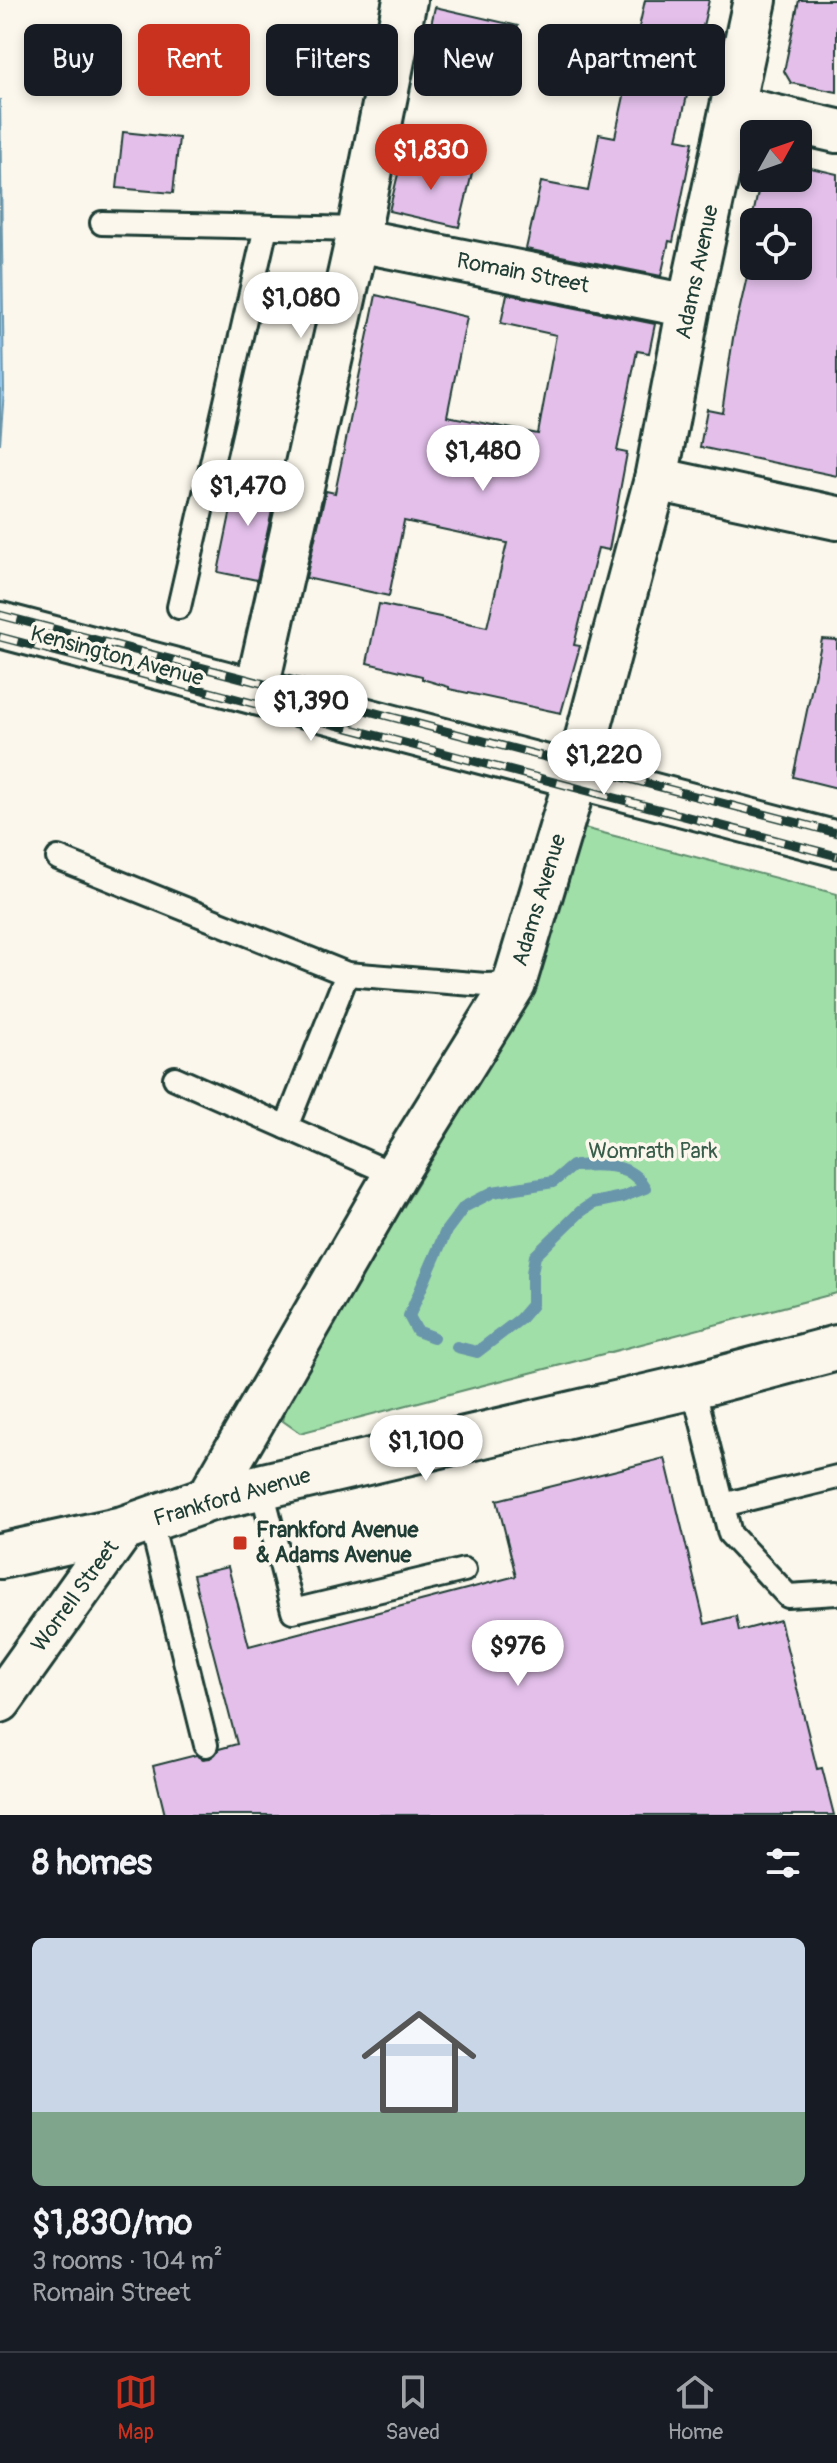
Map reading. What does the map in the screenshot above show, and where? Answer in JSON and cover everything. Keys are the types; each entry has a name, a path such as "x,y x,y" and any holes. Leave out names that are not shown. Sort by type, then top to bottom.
{"street":[{"path":"256,693 358,234 405,0"},
{"name":"Adams Avenue","path":"208,1499 395,1175 514,984 576,778 656,479 689,306 755,0"},
{"path":"733,107 837,131"},
{"name":"Romain Street","path":"358,234 689,306"},
{"path":"656,479 837,518"},
{"name":"Kensington Avenue","path":"0,625 837,844"},
{"name":"Frankford Avenue","path":"0,1556 136,1524 208,1499 693,1386 837,1348"},
{"name":"Worrell Street","path":"0,1701 136,1524"}],"lane":[{"path":"102,223 266,227 358,234"},
{"path":"179,607 266,227"},
{"path":"58,858 347,974 486,985 514,984"},
{"path":"286,1127 347,974"},
{"path":"175,1078 395,1175"},
{"path":"693,1386 730,1534 788,1596 837,1593"},
{"path":"723,1505 837,1477"},
{"path":"261,1486 293,1611 464,1570"},
{"path":"136,1524 206,1745"}],"green space":[{"name":"Womrath Park","path":"584,828 837,894 837,1293 300,1433 283,1421 288,1398 531,996"}],"water":[{"path":"0,99 4,391 0,444"}],"building":[{"path":"645,0 709,0 703,24 640,24"},
{"path":"799,0 837,0 837,92 791,83 784,71"},
{"path":"435,7 509,24 431,24"},
{"path":"624,96 687,96 677,139 693,142 673,242 669,241 661,276 526,249 541,182 588,191 599,134 615,137"},
{"path":"123,132 179,138 173,193 117,188"},
{"path":"402,158 472,173 459,227 389,211"},
{"path":"812,168 837,174 837,476 700,447 707,409 722,412 733,338 746,280 812,280 812,208 755,208 758,192 812,192"},
{"path":"507,294 655,324 649,353 637,351 617,451 627,453 609,550 598,548 574,645 580,646 561,713 449,689 422,679 422,676 367,663 379,604 487,627 507,543 404,521 389,596 306,578 326,491 335,493 376,295 467,317 447,416 538,434 556,335 501,323"},
{"path":"238,476 278,483 257,580 218,572"},
{"path":"822,639 837,640 837,788 793,777"},
{"path":"665,1458 705,1624 736,1616 739,1631 780,1620 817,1769 822,1768 834,1815 165,1815 153,1766 196,1755 203,1759 210,1758 219,1749 237,1744 193,1575 228,1567 249,1646 516,1576 497,1500"}],"waterway":[{"path":"433,1337 417,1331 409,1316 446,1231 464,1207 493,1192 553,1182 572,1166 613,1166 638,1179 645,1188 593,1203 535,1256 532,1305 520,1319 477,1352 457,1347"}],"railway":[{"path":"0,615 837,833"},
{"path":"0,637 837,856"}],"place":[{"name":"Frankford Avenue & Adams Avenue","path":"240,1543"}]}
